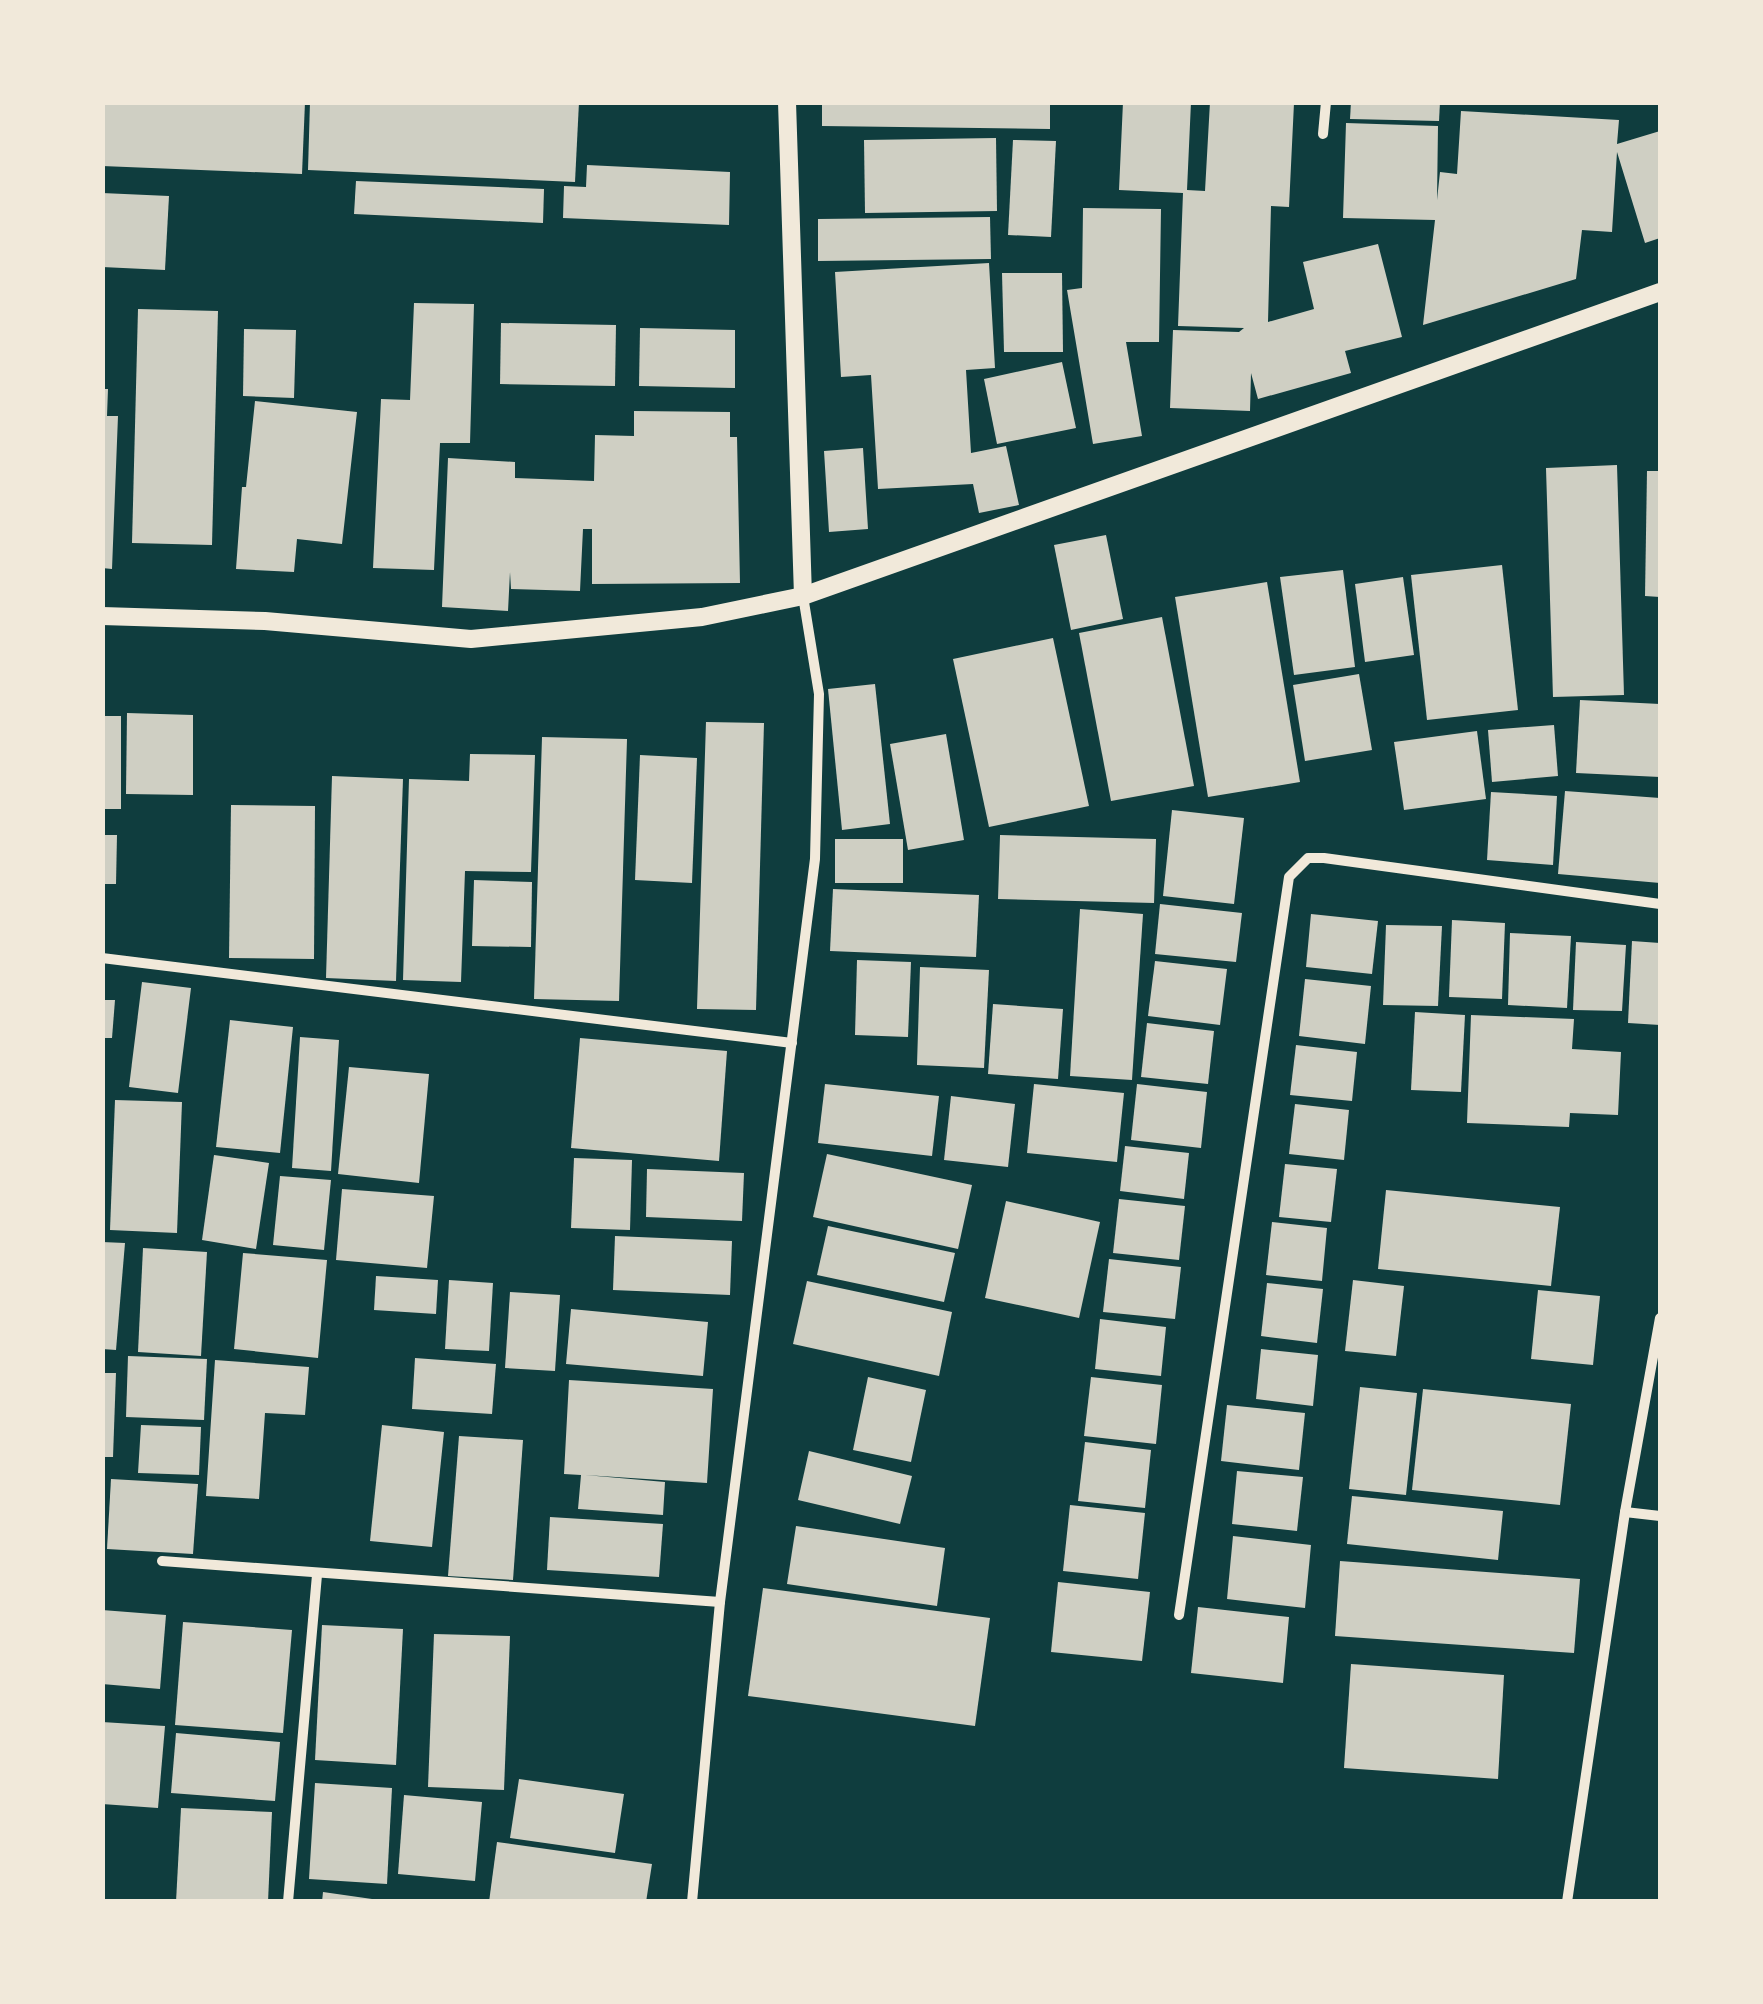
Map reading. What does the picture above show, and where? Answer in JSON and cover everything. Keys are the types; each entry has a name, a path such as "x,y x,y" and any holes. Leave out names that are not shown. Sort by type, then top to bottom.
{"street":[{"path":"692,1902 720,1602 818,815 819,694 803,596 787,102"},
{"path":"1323,134 1326,102"},
{"path":"102,616 266,621 471,639 702,618 803,596 1660,292"},
{"path":"1179,1615 1289,878 1308,858 1324,858 1660,904"},
{"path":"102,958 792,1043"},
{"path":"1567,1902 1625,1512 1660,1318"},
{"path":"1625,1512 1660,1516"},
{"path":"162,1561 720,1602"},
{"path":"288,1902 317,1575"}],"building":[{"path":"102,102 305,102 302,174 102,166"},
{"path":"310,102 579,102 575,182 308,170"},
{"path":"822,102 1050,102 1050,129 822,126"},
{"path":"1123,102 1191,102 1187,190 1205,191 1210,102 1294,103 1289,207 1271,206 1268,322 1314,309 1303,262 1378,244 1402,337 1345,351 1351,373 1258,399 1251,373 1250,411 1170,408 1173,330 1239,332 1244,328 1178,326 1183,193 1119,190"},
{"path":"1351,102 1440,102 1439,121 1350,119"},
{"path":"1461,111 1619,120 1617,144 1660,131 1660,238 1645,243 1617,152 1612,232 1582,230 1576,279 1423,325 1435,220 1343,218 1346,123 1438,126 1437,200 1440,172 1457,174"},
{"path":"996,138 997,211 865,213 864,140"},
{"path":"1013,140 1056,141 1051,237 1008,235"},
{"path":"587,165 730,172 729,225 563,218 564,186 586,187"},
{"path":"356,181 544,189 543,223 354,214"},
{"path":"102,193 169,196 165,270 102,267"},
{"path":"1083,208 1161,209 1159,342 1126,342 1142,436 1093,444 1067,290 1082,288"},
{"path":"990,217 991,259 818,261 818,219"},
{"path":"989,263 995,368 966,370 971,453 1006,446 1019,505 979,513 973,484 878,489 871,375 841,377 835,272"},
{"path":"1002,273 1062,273 1063,352 1004,352"},
{"path":"414,303 474,304 470,443 440,443 434,570 373,568 381,399 410,400"},
{"path":"138,309 218,311 212,545 132,543"},
{"path":"501,323 616,325 615,386 500,384"},
{"path":"640,328 735,330 735,388 639,386"},
{"path":"244,329 296,330 294,398 243,396"},
{"path":"1062,362 1076,428 997,444 984,379"},
{"path":"102,389 108,389 107,416 118,416 112,569 102,568"},
{"path":"255,401 357,412 342,544 297,539 294,572 236,569 242,487 246,487"},
{"path":"634,411 730,412 730,437 737,437 740,583 592,584 592,529 583,529 580,591 511,589 510,572 508,611 442,607 448,458 515,462 515,478 594,481 595,435 634,436"},
{"path":"863,448 868,529 829,532 824,451"},
{"path":"1617,465 1624,695 1553,697 1546,468"},
{"path":"1647,471 1660,471 1660,597 1645,596"},
{"path":"1106,535 1123,619 1071,630 1054,545"},
{"path":"1502,565 1518,710 1427,720 1411,575"},
{"path":"1343,570 1355,667 1294,675 1280,577"},
{"path":"1403,577 1414,655 1365,662 1355,584"},
{"path":"1267,582 1300,782 1208,797 1175,597"},
{"path":"1162,617 1194,786 1111,801 1079,633"},
{"path":"1053,638 1089,806 989,827 953,659"},
{"path":"1359,674 1372,750 1305,761 1293,685"},
{"path":"875,684 890,824 842,830 828,689"},
{"path":"1580,700 1660,704 1660,777 1576,773"},
{"path":"127,713 193,715 193,795 126,794"},
{"path":"102,716 121,716 121,809 102,809"},
{"path":"706,722 764,723 756,1010 697,1009"},
{"path":"1554,725 1558,776 1492,782 1488,730"},
{"path":"1477,731 1486,799 1404,810 1394,742"},
{"path":"946,734 964,840 908,850 890,744"},
{"path":"542,737 627,739 619,1001 534,999"},
{"path":"470,754 535,755 531,872 465,871 461,982 403,980 409,779 469,781"},
{"path":"640,755 697,758 692,883 635,880"},
{"path":"332,776 403,779 396,981 326,978"},
{"path":"1565,791 1660,798 1660,883 1558,874"},
{"path":"1491,792 1557,796 1553,865 1487,860"},
{"path":"231,805 315,806 314,959 229,958"},
{"path":"1172,810 1244,818 1234,904 1163,896"},
{"path":"102,835 117,835 116,884 102,884"},
{"path":"1000,835 1156,839 1154,903 998,899"},
{"path":"835,839 903,839 903,883 835,883"},
{"path":"474,880 532,882 531,947 472,946"},
{"path":"833,889 979,895 976,957 830,951"},
{"path":"1160,904 1242,913 1236,962 1155,954"},
{"path":"1080,909 1143,914 1132,1080 1070,1076"},
{"path":"1311,914 1378,921 1372,974 1306,967"},
{"path":"1452,920 1505,923 1502,999 1449,997"},
{"path":"1386,925 1442,926 1438,1006 1383,1005"},
{"path":"1510,933 1571,936 1567,1008 1508,1005"},
{"path":"1632,941 1660,943 1660,1025 1628,1023"},
{"path":"1576,942 1626,945 1622,1011 1573,1010"},
{"path":"857,960 911,962 908,1037 855,1035"},
{"path":"1155,961 1227,969 1220,1025 1148,1016"},
{"path":"920,967 989,970 984,1068 917,1065"},
{"path":"1305,979 1371,986 1365,1044 1299,1036"},
{"path":"142,982 191,988 178,1093 129,1087"},
{"path":"102,1000 115,1000 112,1038 102,1038"},
{"path":"993,1004 1063,1009 1058,1079 988,1074"},
{"path":"1415,1012 1465,1015 1461,1092 1411,1090"},
{"path":"1471,1015 1574,1019 1572,1049 1621,1052 1618,1115 1570,1113 1569,1127 1467,1123"},
{"path":"230,1020 293,1027 280,1153 216,1147"},
{"path":"1147,1023 1214,1031 1208,1084 1141,1077"},
{"path":"300,1037 339,1040 331,1171 292,1168"},
{"path":"580,1038 727,1051 719,1161 571,1148"},
{"path":"1296,1045 1357,1052 1352,1101 1290,1095"},
{"path":"349,1067 429,1074 419,1183 338,1174"},
{"path":"825,1084 939,1096 932,1156 818,1143"},
{"path":"1034,1084 1124,1093 1117,1162 1027,1153"},
{"path":"1137,1084 1207,1092 1201,1148 1131,1140"},
{"path":"951,1096 1015,1104 1008,1167 944,1160"},
{"path":"115,1100 182,1102 177,1233 110,1230"},
{"path":"1295,1104 1349,1110 1344,1160 1289,1154"},
{"path":"1125,1146 1189,1153 1184,1199 1120,1191"},
{"path":"827,1154 972,1185 958,1249 813,1217"},
{"path":"214,1155 269,1163 256,1249 202,1240"},
{"path":"574,1158 632,1160 630,1230 571,1228"},
{"path":"1285,1164 1337,1169 1331,1222 1279,1217"},
{"path":"647,1169 744,1173 742,1221 646,1217"},
{"path":"280,1176 331,1180 324,1250 273,1245"},
{"path":"342,1189 434,1196 427,1268 336,1260"},
{"path":"1386,1190 1560,1207 1551,1286 1378,1269"},
{"path":"1119,1199 1185,1206 1179,1260 1113,1253"},
{"path":"1006,1201 1100,1222 1079,1318 985,1298"},
{"path":"1272,1222 1327,1228 1322,1281 1266,1275"},
{"path":"828,1226 955,1253 944,1302 817,1275"},
{"path":"615,1236 732,1241 730,1295 613,1290"},
{"path":"102,1242 125,1243 116,1350 102,1349"},
{"path":"143,1248 207,1252 201,1356 138,1352"},
{"path":"243,1253 327,1260 318,1358 234,1349"},
{"path":"1109,1259 1181,1267 1175,1319 1103,1312"},
{"path":"376,1276 438,1280 436,1314 374,1310"},
{"path":"449,1280 493,1283 489,1351 445,1349"},
{"path":"1353,1280 1404,1286 1396,1356 1345,1351"},
{"path":"807,1281 952,1312 939,1376 793,1344"},
{"path":"1267,1283 1323,1289 1317,1343 1261,1336"},
{"path":"1538,1290 1600,1296 1593,1365 1531,1359"},
{"path":"510,1292 560,1295 555,1371 505,1368"},
{"path":"571,1309 708,1322 703,1376 566,1364"},
{"path":"1100,1319 1166,1327 1161,1376 1095,1369"},
{"path":"1261,1349 1318,1355 1313,1406 1256,1399"},
{"path":"128,1356 207,1359 204,1420 126,1417"},
{"path":"415,1358 496,1364 492,1414 412,1409"},
{"path":"215,1360 309,1367 305,1415 265,1413 259,1499 206,1496"},
{"path":"102,1373 116,1373 113,1457 102,1457"},
{"path":"868,1377 926,1390 911,1462 853,1450"},
{"path":"1091,1377 1162,1385 1156,1444 1084,1436"},
{"path":"569,1380 713,1389 707,1483 585,1475 665,1482 663,1515 578,1509 581,1475 564,1474"},
{"path":"1360,1387 1417,1393 1406,1495 1349,1489"},
{"path":"1423,1389 1571,1404 1560,1505 1412,1490"},
{"path":"1227,1405 1305,1413 1299,1470 1221,1461"},
{"path":"141,1425 201,1427 199,1475 138,1473"},
{"path":"382,1425 444,1432 432,1547 370,1541"},
{"path":"459,1436 523,1440 513,1580 448,1576"},
{"path":"1085,1442 1151,1450 1145,1508 1078,1501"},
{"path":"809,1451 912,1476 900,1524 798,1500"},
{"path":"1237,1471 1303,1477 1297,1531 1232,1524"},
{"path":"111,1479 198,1484 193,1554 107,1549"},
{"path":"1352,1496 1503,1511 1498,1560 1347,1544"},
{"path":"1070,1505 1145,1513 1138,1579 1063,1571"},
{"path":"550,1517 663,1524 659,1577 547,1570"},
{"path":"796,1526 945,1548 937,1606 787,1584"},
{"path":"1233,1536 1311,1545 1305,1608 1227,1599"},
{"path":"1340,1561 1580,1579 1574,1653 1335,1636"},
{"path":"1058,1582 1150,1592 1142,1661 1051,1652"},
{"path":"763,1588 990,1618 975,1726 748,1696"},
{"path":"1198,1607 1289,1617 1283,1683 1191,1673"},
{"path":"102,1610 166,1615 160,1689 102,1684"},
{"path":"183,1622 292,1630 283,1733 175,1725"},
{"path":"322,1625 403,1629 396,1765 315,1760"},
{"path":"434,1634 510,1636 504,1790 428,1787"},
{"path":"1351,1664 1504,1675 1498,1779 1344,1768"},
{"path":"102,1722 165,1726 158,1808 102,1804"},
{"path":"176,1733 280,1742 275,1801 171,1793"},
{"path":"519,1779 624,1794 615,1853 510,1838"},
{"path":"315,1783 392,1788 387,1884 309,1879"},
{"path":"404,1795 482,1802 475,1881 398,1874"},
{"path":"181,1808 272,1812 268,1902 176,1902"},
{"path":"497,1842 652,1864 646,1902 489,1902"},
{"path":"323,1892 372,1899 372,1902 322,1902"}]}
